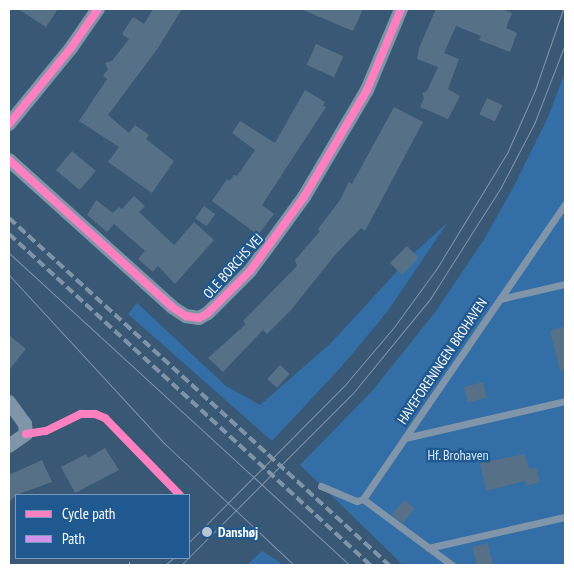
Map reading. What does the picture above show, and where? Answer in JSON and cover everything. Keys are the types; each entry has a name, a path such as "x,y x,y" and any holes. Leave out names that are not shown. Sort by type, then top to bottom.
{"street":[{"path":"9,124 71,48 98,9"},
{"name":"OLE BORCHS VEJ","path":"9,160 172,307 186,316 198,318 208,313 250,271 304,197 367,90 401,9"},
{"path":"9,402 25,424 26,434 9,446"}],"lane":[{"name":"HAVEFORENINGEN BROHAVEN","path":"363,499 565,204"},
{"name":"HAVEFORENINGEN BROHAVEN","path":"500,299 565,284"},
{"name":"HAVEFORENINGEN BROHAVEN","path":"405,438 565,402"},
{"path":"321,486 357,501 363,499 452,565"},
{"path":"428,548 565,517"}],"green space":[{"name":"Hf. Brohaven","path":"565,72 565,565 403,565 300,465 373,390 436,311 483,241 513,188 549,115"},
{"path":"448,222 387,312 342,366 272,441 128,314 137,303 226,386 260,405 331,343 413,254"},
{"path":"262,551 278,561 282,565 247,565"}],"building":[{"path":"18,9 58,9 46,27"},
{"path":"153,9 182,9 158,48 108,115 129,133 135,125 149,135 146,139 174,161 152,193 108,162 119,147 79,121 107,79 103,76 108,69 105,63 112,61 129,39 122,34 133,17 144,24"},
{"path":"301,9 363,9 353,31"},
{"path":"436,9 502,9 512,13 506,28 517,33 510,52 479,40 481,36 456,26 444,53 459,59 448,89 460,96 448,119 420,107 424,98 422,93 427,91 438,67 417,59 419,48"},
{"path":"316,44 343,56 334,77 307,65"},
{"path":"305,90 325,102 323,106 326,107 262,205 274,214 258,235 212,201 227,179 229,181 234,175 237,176 255,150 232,133 240,121 275,143"},
{"path":"487,98 502,105 495,121 479,114"},
{"path":"394,107 423,122 365,231 361,228 335,255 291,310 267,334 263,330 223,372 208,358 246,324 243,321 297,266 295,260 320,231 318,229 340,200 349,182 352,184"},
{"path":"72,151 96,171 80,190 56,170"},
{"path":"134,196 145,206 139,212 174,245 194,222 214,240 175,284 158,266 153,272 138,259 145,251 114,224 107,232 87,215 96,200 113,213 119,207 122,209"},
{"path":"204,206 215,214 207,226 195,218"},
{"path":"407,246 419,258 402,275 390,263"},
{"path":"565,326 565,370 560,371 550,331"},
{"path":"9,335 26,349 9,370"},
{"path":"280,365 290,374 277,388 267,379"},
{"path":"483,382 487,397 468,403 464,387"},
{"path":"105,448 119,470 75,493 61,467 86,454 88,458"},
{"path":"525,454 529,469 536,467 540,482 526,486 525,481 486,491 480,463"},
{"path":"42,460 52,482 15,494 9,502 9,475"},
{"path":"404,500 415,509 403,524 392,515"},
{"path":"488,543 493,565 477,565 472,547"}],"tram line":[{"path":"190,541 344,386 394,327 437,268 508,151 535,90 563,9"},
{"path":"190,556 353,393 430,299 501,187 534,124 565,44"},
{"path":"9,253 349,565"},
{"path":"9,275 164,443 294,565"},
{"path":"165,565 172,559"},
{"path":"181,565 187,559"}],"railway":[{"path":"9,218 389,565"},
{"path":"9,234 370,565"}],"cycle path":[{"path":"9,124 71,48 98,9"},
{"path":"9,160 172,307 186,316 199,318 208,313 250,271 304,197 367,90 401,9"},
{"path":"26,434 46,431 81,414 95,414 105,418 179,494"}],"place":[{"name":"Danshøj","path":"207,532"}]}
